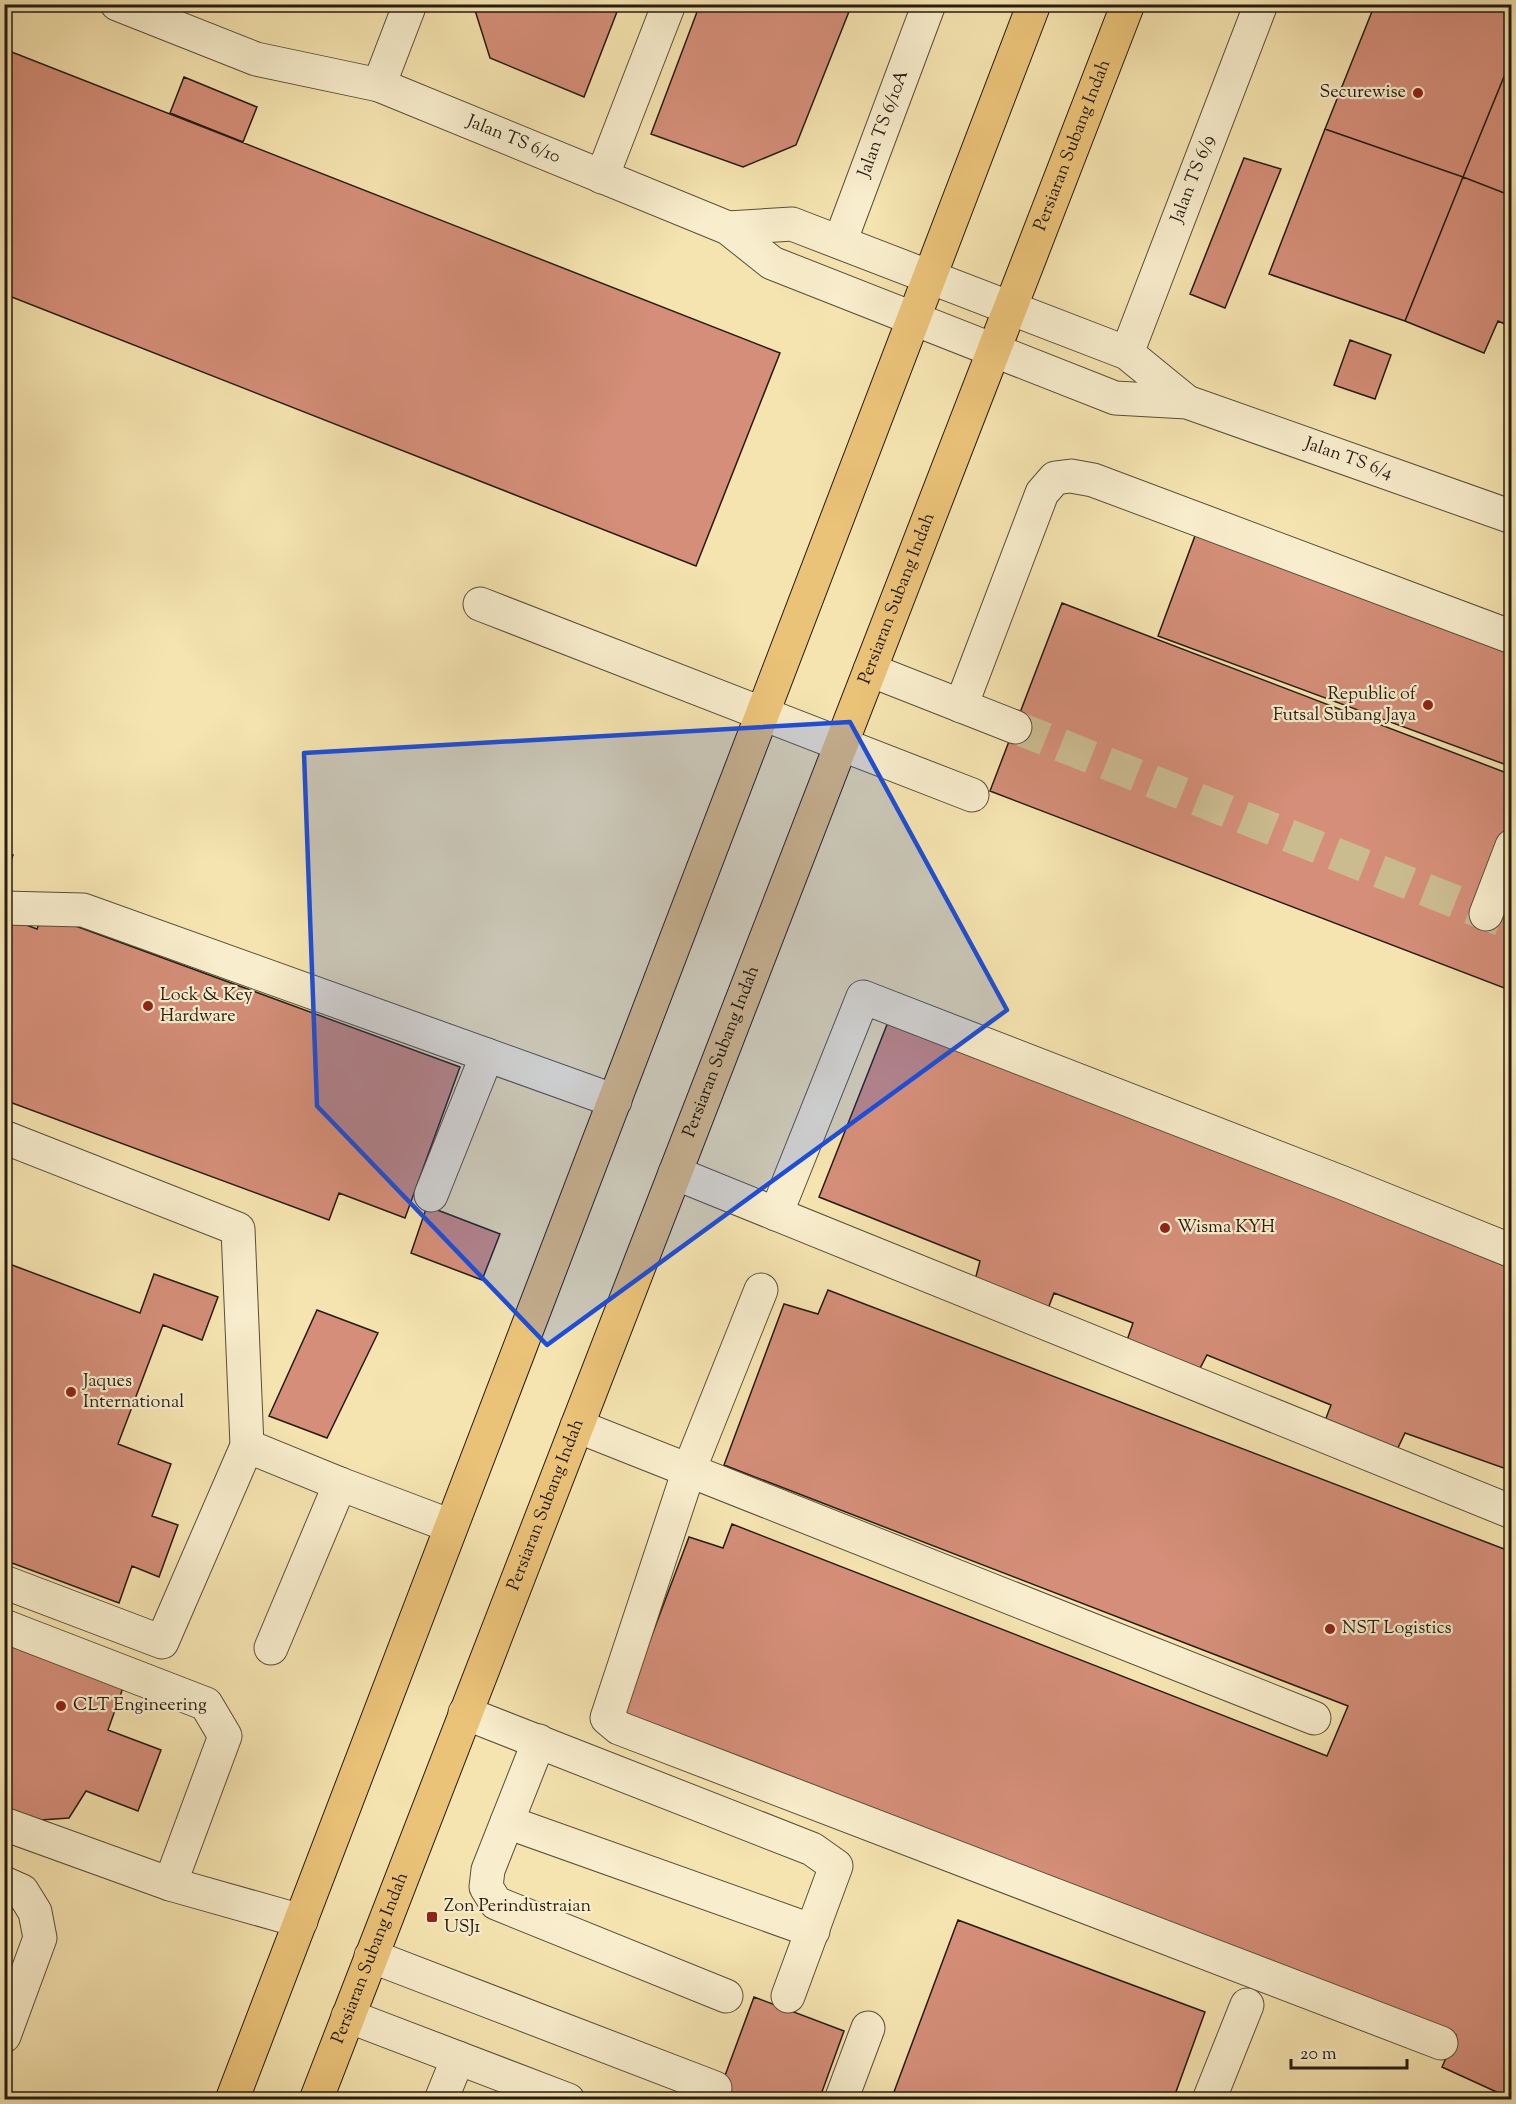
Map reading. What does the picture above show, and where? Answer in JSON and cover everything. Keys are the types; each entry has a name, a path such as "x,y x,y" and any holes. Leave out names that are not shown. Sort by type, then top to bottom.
{"main road":[{"path":"232,2100 1034,4"},
{"name":"Persiaran Subang Indah","path":"316,2100 1128,4"}],"street":[{"name":"Jalan TS 6/10","path":"117,4 256,59 379,86 728,228 772,263 914,321"},
{"path":"379,86 410,4"},
{"path":"602,177 669,4"},
{"name":"Jalan TS 6/10A","path":"840,243 929,4"},
{"name":"Jalan TS 6/9","path":"1127,353 1261,4"},
{"name":"Jalan TS 6/10","path":"728,228 792,224 930,277"},
{"name":"Jalan TS 6/4","path":"930,277 1127,353 1186,402"},
{"name":"Jalan TS 6/4","path":"914,321 995,350 1115,398 1186,402 1512,517"},
{"path":"961,706 1042,494 1055,478 1071,476 1093,480 1512,637"},
{"path":"480,604 972,795"},
{"path":"870,670 1015,727"},
{"path":"1486,914 1512,846"},
{"path":"4,908 83,910 615,1101"},
{"path":"776,1214 863,997 1512,1251"},
{"path":"430,1195 487,1055"},
{"path":"4,1137 238,1229 247,1446 162,1642 4,1582"},
{"path":"675,1173 1512,1512"},
{"path":"761,1290 689,1470 607,1718 619,1728 1441,2043"},
{"path":"577,1426 1314,1719"},
{"path":"247,1446 451,1526"},
{"path":"271,1648 340,1484"},
{"path":"4,1626 206,1704 225,1736 170,1884"},
{"path":"465,1713 812,1849 836,1866 788,1996"},
{"path":"539,1741 488,1869 486,1887 496,1903 726,1996"},
{"path":"507,1822 813,1931"},
{"path":"4,1824 170,1884 301,1921"},
{"path":"4,1883 22,1891 35,1912 40,1938 4,2036"},
{"path":"371,1956 716,2088"},
{"path":"1209,2100 1247,2005"},
{"path":"348,2016 568,2100"},
{"path":"841,2100 868,2028"},
{"path":"441,2100 458,2058"}],"highlighted area":[{"path":"850,722 1007,1010 547,1345 317,1106 304,753"}],"building":[{"path":"473,4 620,4 584,97 490,58"},
{"path":"700,4 852,4 796,145 743,167 651,134"},
{"name":"Securewise","path":"1375,4 1512,4 1512,57 1463,177 1325,129"},
{"path":"4,49 780,353 696,566 4,294"},
{"path":"1512,57 1512,196 1463,177"},
{"path":"184,77 257,107 243,142 170,113"},
{"path":"1325,129 1463,177 1405,321 1269,274"},
{"path":"1244,158 1281,169 1225,308 1190,294"},
{"path":"1463,177 1512,196 1512,327 1498,321 1484,353 1405,321"},
{"path":"1350,340 1391,355 1375,399 1334,385"},
{"name":"Republic of Futsal Subang Jaya","path":"1199,525 1512,642 1512,767 1158,636"},
{"path":"1062,603 1512,775 1512,991 990,791"},
{"path":"4,852 13,855 4,880"},
{"name":"Lock & Key Hardware","path":"43,914 460,1067 405,1218 339,1193 329,1220 4,1100 4,944 13,920 37,929"},
{"name":"Wisma KYH","path":"890,1017 1512,1259 1512,1471 1405,1433 1395,1454 1323,1426 1331,1405 1207,1355 1197,1374 1125,1346 1133,1323 1054,1293 1046,1314 974,1284 980,1261 819,1197"},
{"path":"427,1206 500,1234 482,1280 411,1253"},
{"name":"Jaques International","path":"4,1262 140,1313 154,1274 218,1297 202,1340 163,1325 118,1444 171,1464 152,1516 178,1525 159,1577 132,1566 119,1603 4,1560"},
{"name":"NST Logistics","path":"828,1290 1512,1552 1512,2099 1442,2067 1456,2035 621,1717 689,1537 723,1548 732,1524 1327,1756 1348,1706 724,1465 784,1304 818,1314"},
{"path":"317,1310 378,1333 327,1438 269,1416"},
{"name":"CLT Engineering","path":"4,1638 125,1682 108,1730 161,1750 138,1811 86,1791 69,1818 41,1820 4,1807"},
{"path":"958,1920 1205,2012 1173,2100 891,2100"},
{"path":"754,1997 844,2031 819,2100 716,2100"}],"tunnel":[{"path":"1015,727 1512,924"}],"place":[{"name":"Securewise","path":"1418,93"},
{"name":"Republic of Futsal Subang Jaya","path":"1428,705"},
{"name":"Lock & Key Hardware","path":"148,1006"},
{"name":"Wisma KYH","path":"1165,1228"},
{"name":"Jaques International","path":"71,1392"},
{"name":"NST Logistics","path":"1330,1629"},
{"name":"CLT Engineering","path":"61,1706"},
{"name":"Zon Perindustraian USJ1","path":"432,1917"}]}
